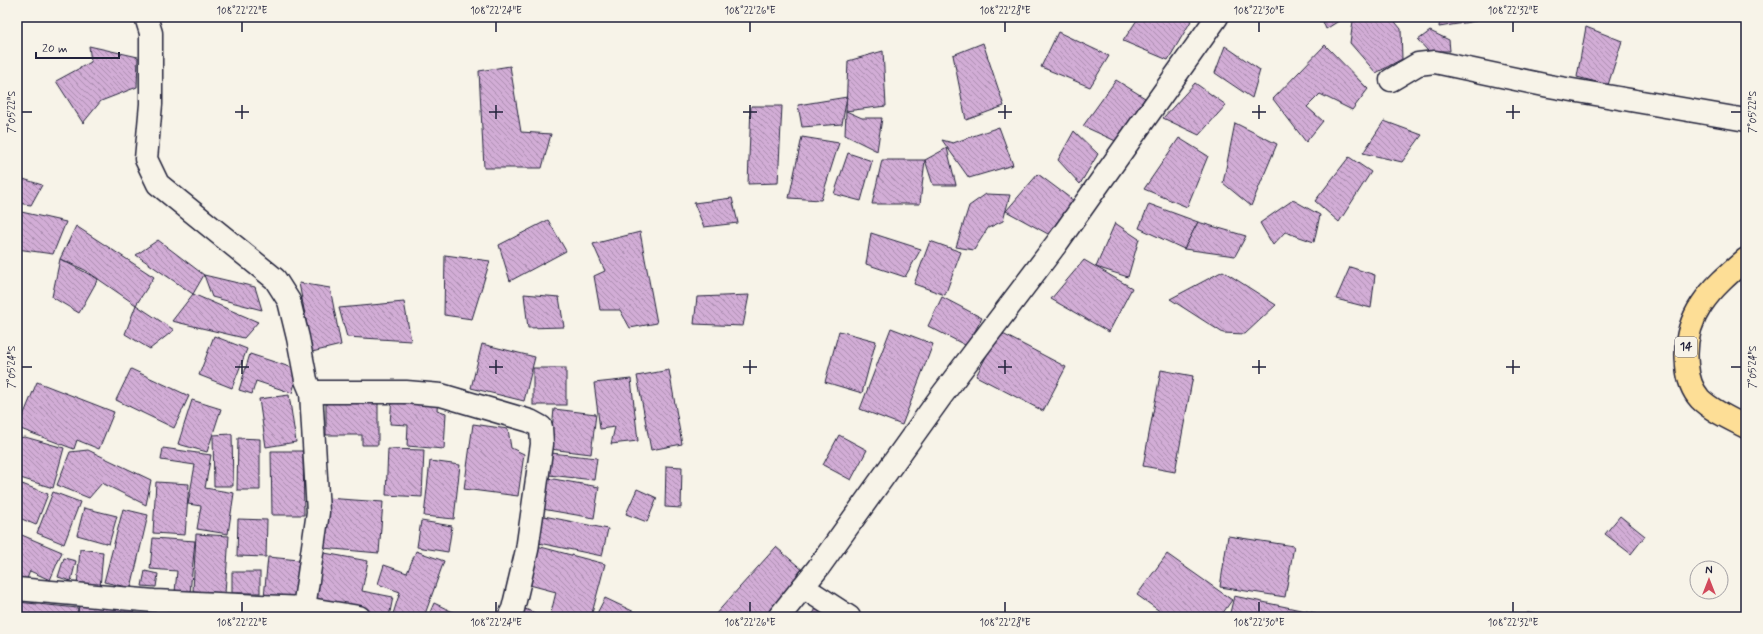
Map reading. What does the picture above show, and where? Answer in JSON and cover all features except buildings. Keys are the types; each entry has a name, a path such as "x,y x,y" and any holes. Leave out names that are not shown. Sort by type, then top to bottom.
{"highway":[{"name":"14","path":"1746,259 1731,272 1698,308 1687,336 1686,352 1690,384 1699,398 1704,403 1746,428"}],"street":[{"path":"146,17 151,33 151,104 146,159 158,184 275,279 289,301 306,380 311,392 318,512 304,608"},
{"path":"779,617 803,587 942,395 1057,243 1217,17"},
{"path":"1391,80 1418,64 1435,62 1549,86 1746,120"},
{"path":"311,392 406,392 441,395 530,421 541,427 542,444 527,550 513,609 508,617"},
{"path":"803,587 849,617"},
{"path":"17,589 269,611 304,608 359,617"}]}
